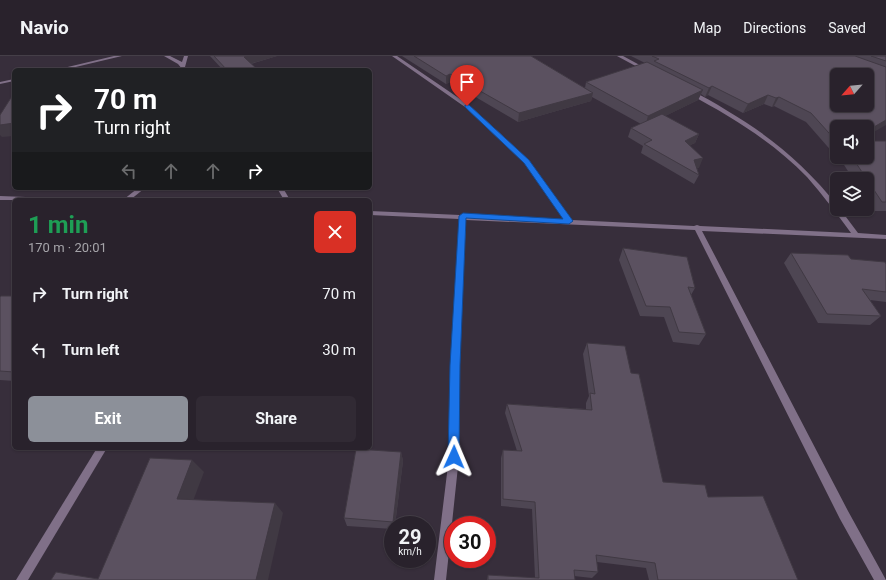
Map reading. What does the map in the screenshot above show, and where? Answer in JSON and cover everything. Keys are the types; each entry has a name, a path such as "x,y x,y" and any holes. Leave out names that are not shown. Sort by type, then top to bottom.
{"street":[{"path":"66,68 120,56"},
{"path":"166,56 184,68 186,56"},
{"path":"394,56 467,106 502,138 526,162 569,221"},
{"path":"619,56 653,73"},
{"path":"0,83 12,80"},
{"path":"687,90 741,119 775,144 803,170 856,235"},
{"path":"129,198 139,190"},
{"path":"0,198 12,198"},
{"path":"372,212 886,237"},
{"path":"440,580 454,457 455,365 463,216"},
{"path":"697,227 844,515 880,580"},
{"path":"22,580 101,450"}],"building":[{"path":"214,56 248,56 244,57 256,68 225,68"},
{"path":"414,56 531,56 593,93 519,113 450,74 446,76"},
{"path":"652,56 855,56 886,67 886,120 874,127 874,120 830,120 830,134 811,113 779,97 776,98 768,95 748,104 712,86 709,88 654,61 659,59"},
{"path":"871,56 886,56 886,61"},
{"path":"647,62 703,90 648,116 586,82"},
{"path":"12,96 12,123 0,125 0,115"},
{"path":"662,114 699,134 685,141 703,158 694,160 699,175 644,144 652,140 631,128"},
{"path":"874,141 886,141 886,202 882,202 874,190 874,172 862,172 857,164 874,164"},
{"path":"623,248 687,257 695,288 688,287 706,334 679,332 670,307 646,306"},
{"path":"791,253 848,255 851,259 885,262 886,292 862,289 881,316 827,314"},
{"path":"12,296 12,372 0,371 0,297"},
{"path":"587,343 625,346 631,373 639,374 663,482 705,485 708,497 763,496 798,580 658,580 655,563 596,555 598,572 574,570 575,580 488,580 488,575 539,578 535,502 503,499 503,450 522,451 507,404 592,410 590,393 595,394"},
{"path":"356,450 401,452 394,516 384,516 384,521 344,518"},
{"path":"150,458 192,460 177,499 275,503 256,580 51,580 56,572 98,579"}],"route":[{"path":"454,457 455,365 463,216 569,221 526,162 467,106"}]}
